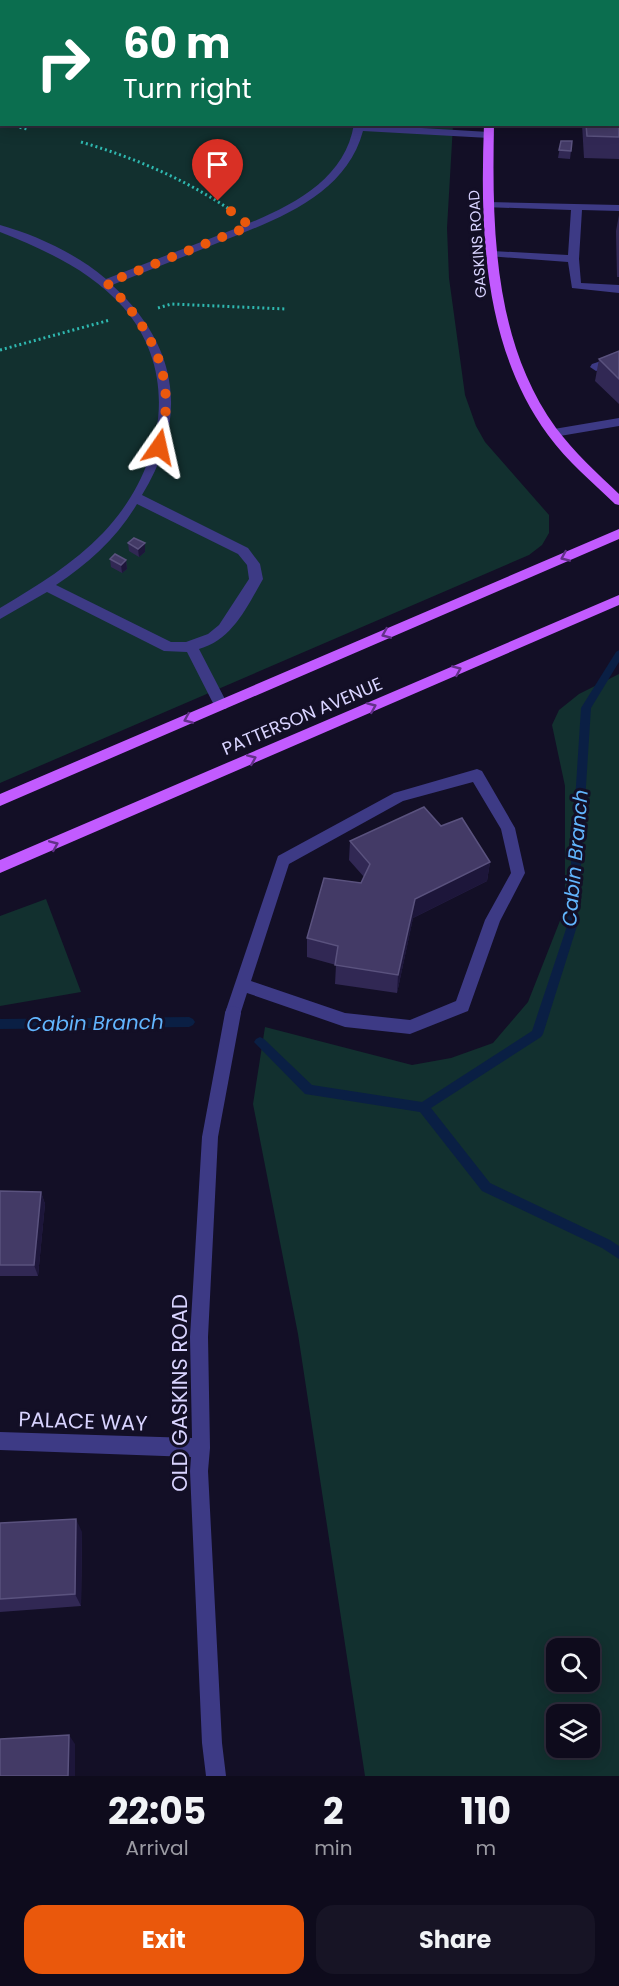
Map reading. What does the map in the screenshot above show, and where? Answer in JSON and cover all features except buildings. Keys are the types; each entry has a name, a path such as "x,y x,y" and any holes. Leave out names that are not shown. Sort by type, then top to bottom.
{"main road":[{"name":"GASKINS ROAD","path":"489,130 488,205 492,255 497,303 506,334 530,395 554,433 564,447 619,501"},
{"path":"0,800 619,534"},
{"name":"PATTERSON AVENUE","path":"0,867 619,600"}],"street":[{"path":"107,283 250,226 300,201 328,180 347,157 357,138 359,126 489,130"},
{"path":"488,205 619,208"},
{"path":"577,208 573,259 576,286 619,289"},
{"path":"0,228 56,249 107,283 131,307 149,334 161,364 166,396 161,441 154,464 137,498 99,544 48,586 0,614"},
{"path":"492,255 573,259"},
{"path":"596,368 619,359"},
{"path":"554,433 619,422"},
{"path":"48,586 169,647 191,647 214,639 226,626 256,579 257,571 243,551 137,498"},
{"path":"191,647 221,705"},
{"name":"OLD GASKINS ROAD","path":"216,1776 212,1743 200,1483 199,1337 210,1137 233,1013 242,984 283,860 399,797 477,775 508,828 518,873 493,920 462,1006 410,1027 345,1020 242,984"},
{"name":"PALACE WAY","path":"0,1441 201,1448"}],"path":[{"path":"12,126 27,129"},
{"path":"81,142 170,172 218,201 250,226"}],"green space":[{"path":"0,126 453,126 447,228 449,278 465,395 476,426 485,442 549,515 549,533 542,545 529,555 0,783"},
{"path":"619,674 619,1776 365,1776 298,1334 253,1104 265,1027 412,1065 451,1058 493,1043 528,1002 565,908 565,786 552,725 559,710 579,694"},
{"path":"46,899 81,992 0,1006 0,916"}],"waterway":[{"name":"Cabin Branch","path":"423,1107 537,1034 572,926 586,708 619,654"},
{"name":"Cabin Branch","path":"0,1024 189,1022"},
{"name":"Cabin Branch","path":"260,1042 309,1090 423,1107"},
{"path":"423,1107 486,1187 606,1244 619,1253"}],"route":[{"path":"159,447 164,430 166,396 161,364 149,334 131,307 107,283 250,226 218,201"}]}
